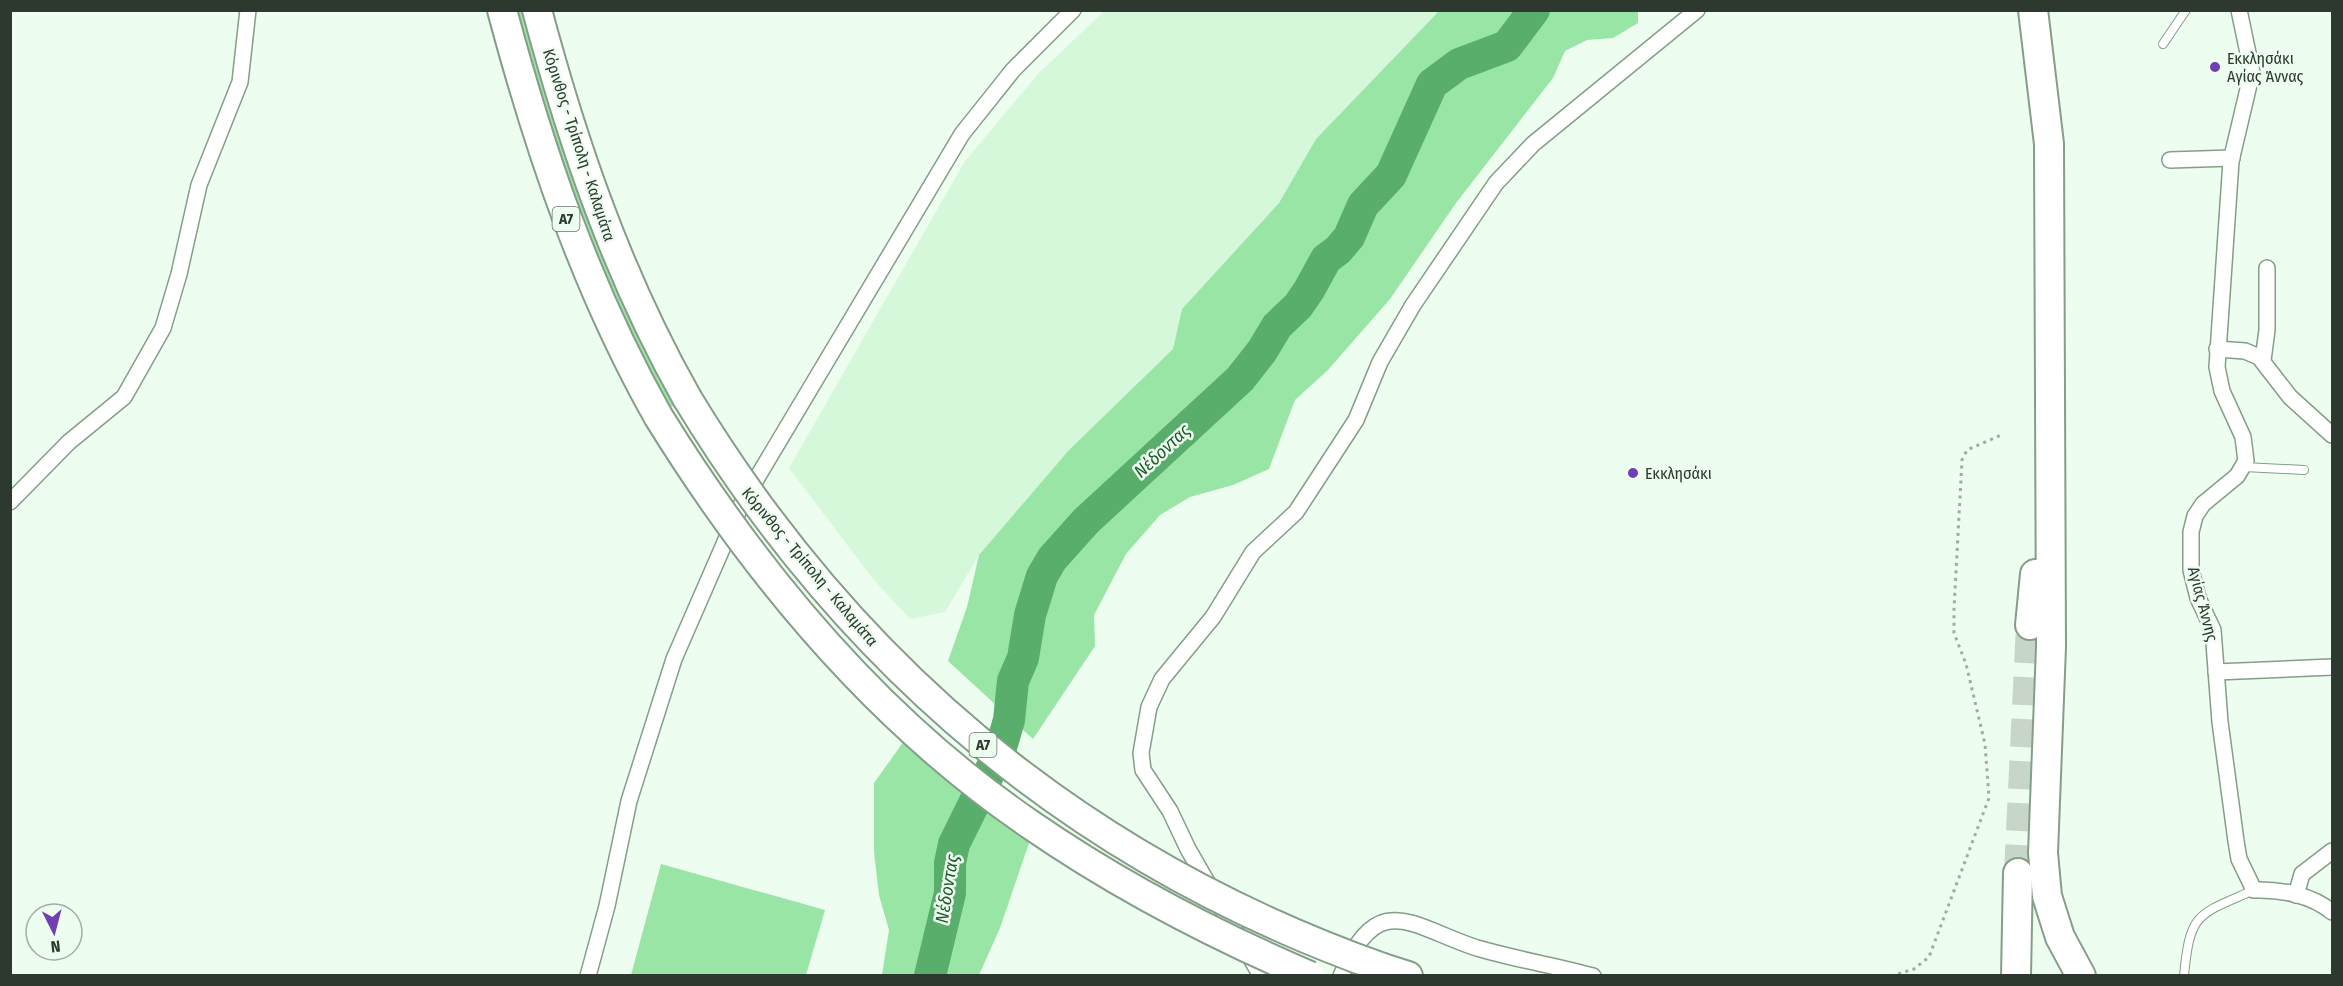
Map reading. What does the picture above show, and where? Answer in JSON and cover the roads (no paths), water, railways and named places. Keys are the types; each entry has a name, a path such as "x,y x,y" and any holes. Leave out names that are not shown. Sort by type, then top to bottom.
{"highway":[{"name":"Κόρινθος - Τρίπολη - Καλαμάτα","path":"502,10 520,79 568,224 614,333 658,416 717,509 792,604 864,683 945,758 1029,824 1121,882 1233,942 1310,975"},
{"name":"Κόρινθος - Τρίπολη - Καλαμάτα","path":"537,10 577,146 620,265 663,355 742,486 819,583 888,659 966,732 1048,796 1137,852 1245,910 1342,953 1395,972"},
{"path":"2033,10 2049,144 2052,405 2051,647 2043,852 2047,896 2060,937 2081,975"},
{"path":"2030,625 2052,405"},
{"path":"2016,975 2018,873"}],"street":[{"path":"10,502 69,442 124,397 163,328 179,274 199,185 240,82 248,10"},
{"path":"588,975 607,906 629,801 674,659 742,503 962,134 1013,70 1073,10"},
{"path":"1261,975 1188,849 1170,811 1143,770 1141,753 1149,707 1162,679 1213,617 1253,552 1296,512 1356,420 1380,362 1413,305 1496,183 1533,144 1697,10"},
{"path":"2240,10 2252,72 2232,158 2217,349 2220,385 2246,446 2244,467"},
{"path":"2170,160 2232,158"},
{"path":"2263,360 2267,330 2266,268"},
{"path":"2217,349 2251,352 2263,360 2290,397 2332,435"},
{"name":"Αγίας Άννης","path":"2244,467 2230,483 2200,508 2193,519 2192,577 2212,630 2238,853 2254,890"},
{"path":"2216,672 2332,667"},
{"path":"2296,895 2302,874 2332,851"},
{"path":"2254,890 2276,890 2296,895 2332,912"},
{"path":"1341,975 1357,942 1365,934 1386,923 1406,920 1428,926 1476,947 1593,975"}],"lane":[{"path":"2163,44 2186,10"},
{"path":"2244,467 2304,470"},
{"path":"2184,975 2187,942 2199,917 2254,890"}],"waterway":[{"name":"Νέδoντας","path":"930,976 950,893 950,863 954,844 1000,751 1009,720 1013,681 1023,658 1030,615 1042,576 1052,559 1086,521 1240,379 1262,351 1277,326 1298,306 1326,259 1349,237 1363,205 1391,175 1432,84 1459,64 1507,46 1534,10"}],"tunnel":[{"path":"2018,873 2030,625"}],"place":[{"name":"Εκκλησάκι Αγίας Άννας","path":"2215,67"},
{"name":"Εκκλησάκι","path":"1633,473"}]}
